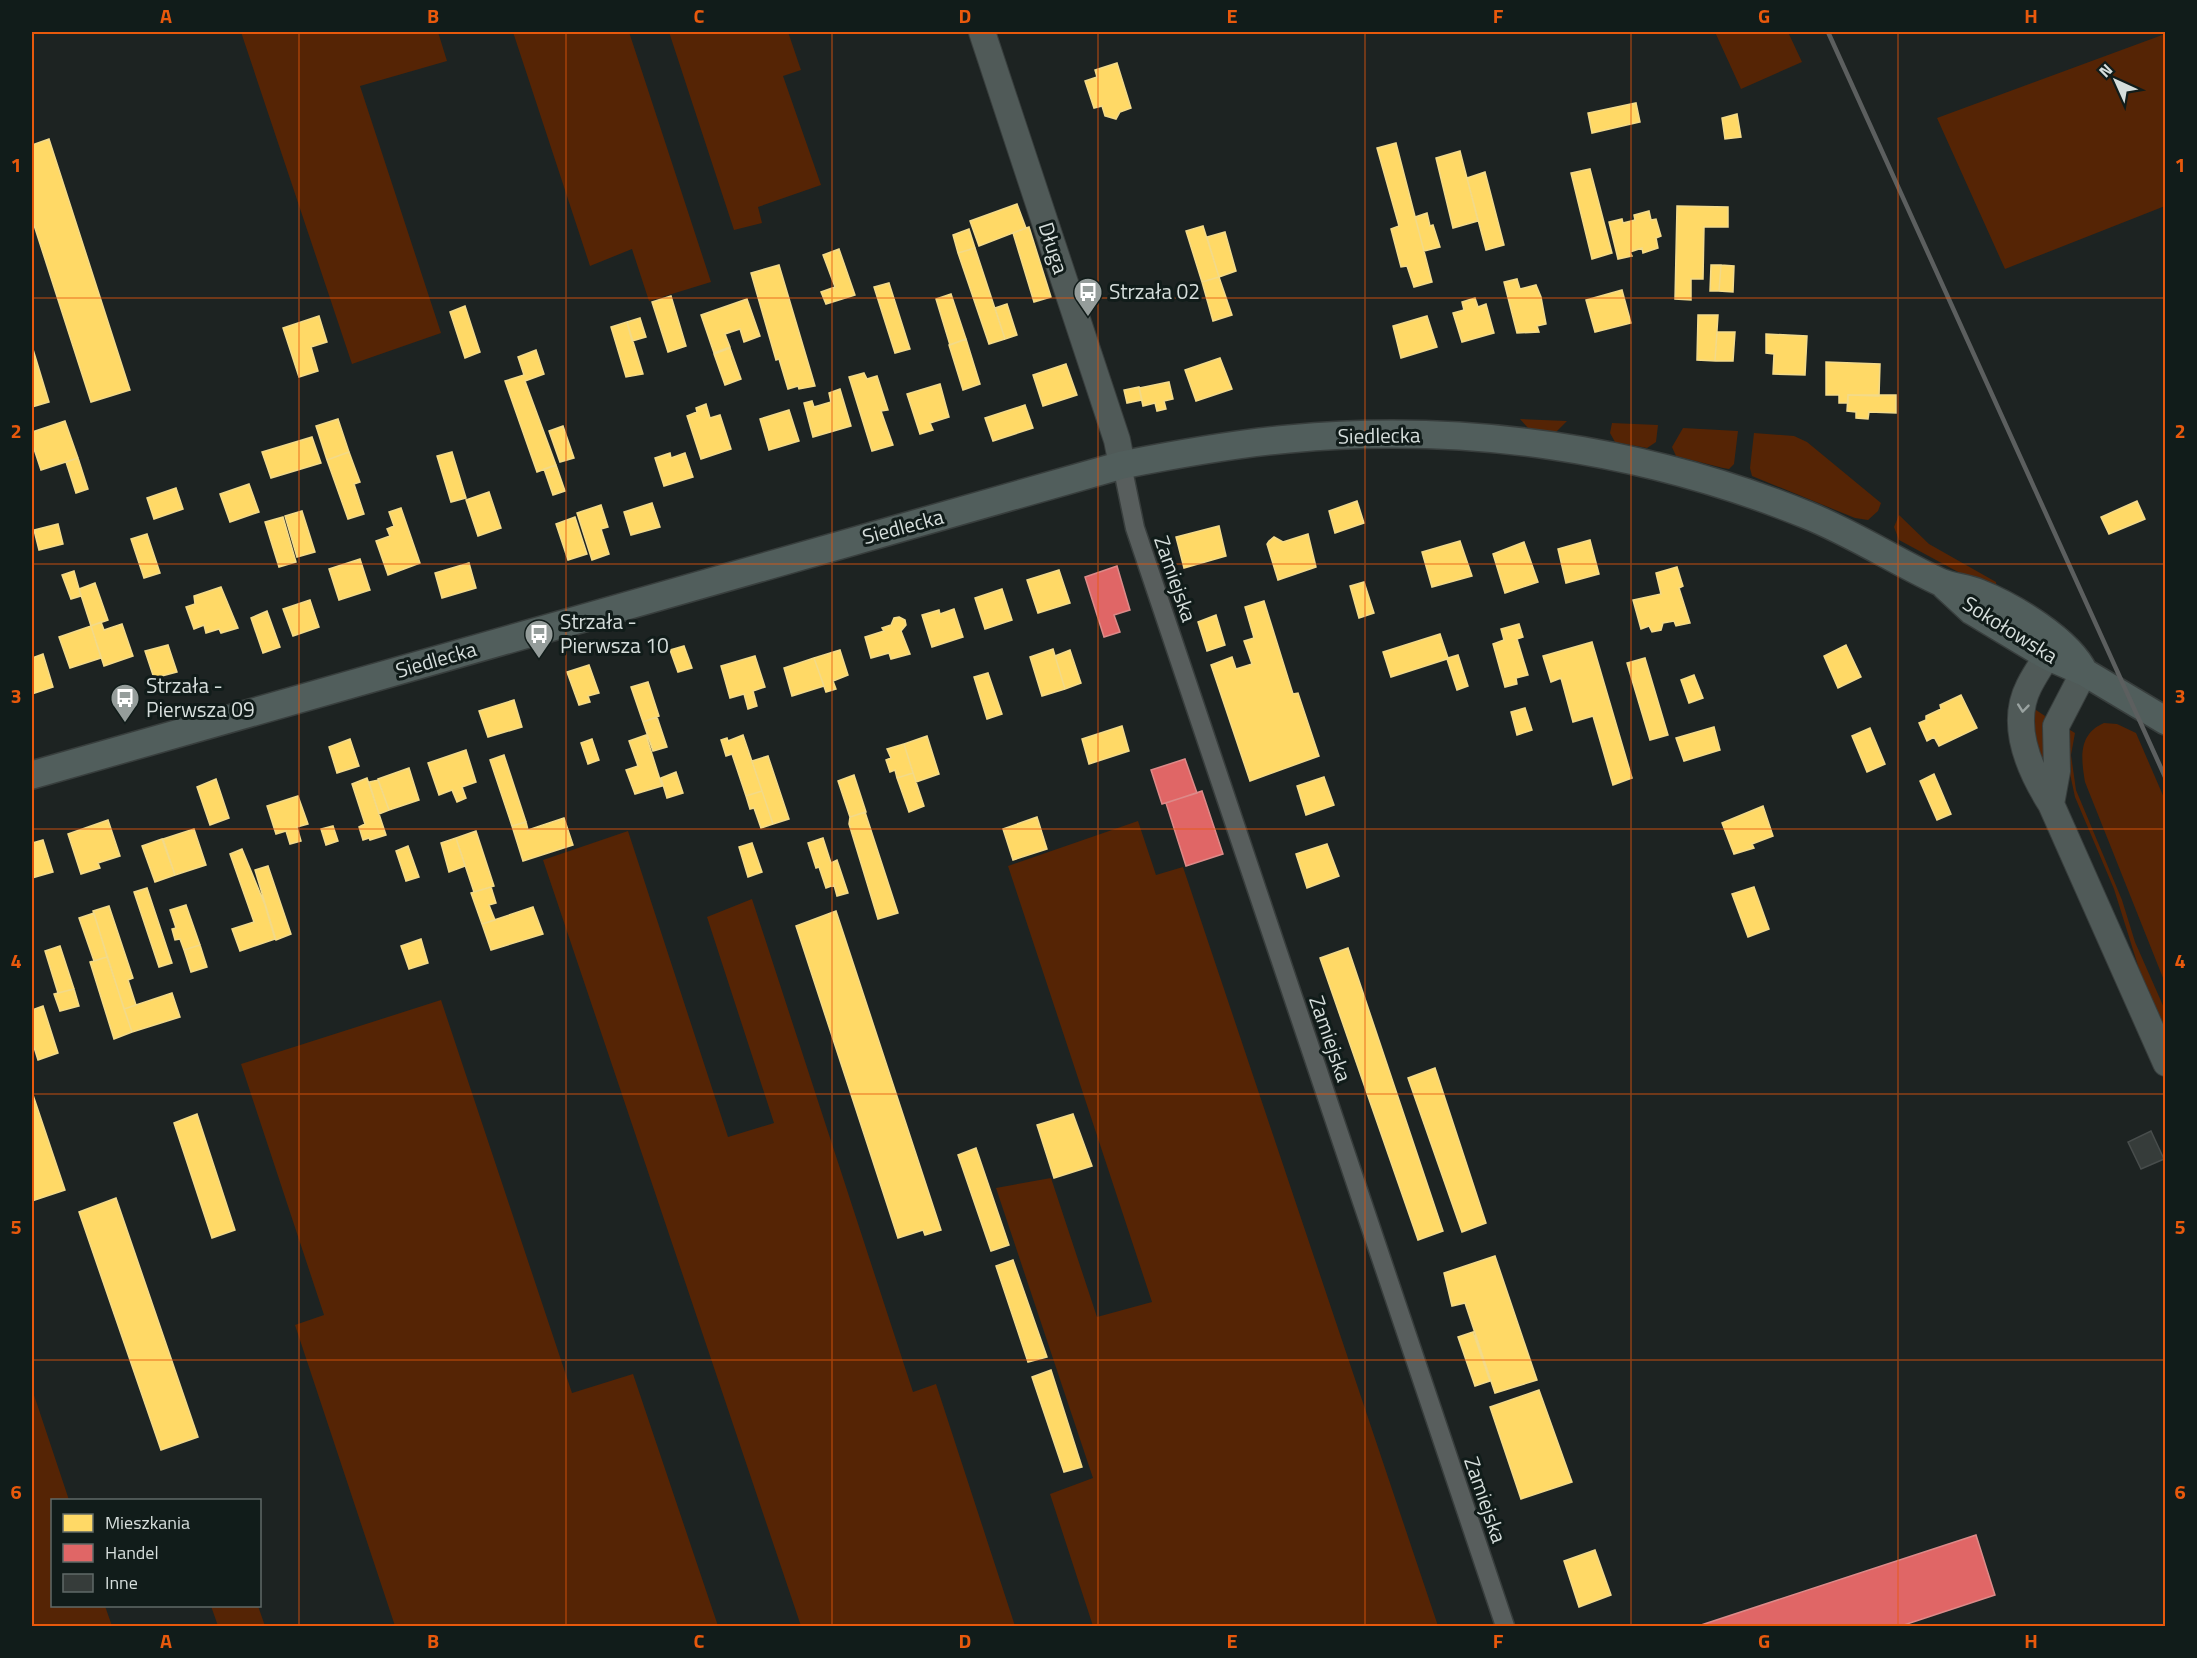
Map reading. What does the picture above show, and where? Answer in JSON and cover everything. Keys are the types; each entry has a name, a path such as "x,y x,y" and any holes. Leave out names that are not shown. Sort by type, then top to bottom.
{"main road":[{"name":"Długa","path":"982,32 1117,440 1122,465"},
{"name":"Siedlecka","path":"32,775 1122,465 1206,449 1290,439 1399,434 1484,438 1568,448 1635,461 1709,480 1790,508"},
{"name":"Sokołowska","path":"1790,508 1856,537 1941,582 1972,611 2053,648 2084,672 2166,721"},
{"path":"2053,648 2028,687 2024,700 2022,722 2029,763 2051,804 2166,1063"},
{"path":"2051,804 2057,771 2056,726 2084,672"}],"street":[{"name":"Zamiejska","path":"1122,465 1128,502 1138,539 1505,1626"}],"shaded area":[{"path":"241,32 438,32 447,61 360,86 441,333 352,364"},
{"path":"513,32 629,32 711,282 649,301 632,249 590,266"},
{"path":"669,32 788,32 801,70 783,76 821,185 758,207 762,223 734,230"},
{"path":"1715,32 1788,32 1802,62 1741,89"},
{"path":"2165,34 2165,206 2005,269 1937,118"},
{"path":"1520,419 1567,421 1556,432 1528,428"},
{"path":"1612,423 1658,425 1656,442 1647,448 1615,442 1610,433"},
{"path":"1683,428 1738,431 1734,464 1729,469 1676,456 1672,447"},
{"path":"1754,433 1794,436 1807,442 1881,503 1878,511 1868,520 1855,518 1752,476 1750,468"},
{"path":"1899,515 1929,544 1996,582 1997,593 1899,540 1894,527"},
{"path":"2033,708 2045,716 2044,764 2035,761"},
{"path":"2104,723 2117,724 2136,733 2165,800 2165,983 2085,782 2083,748 2090,733"},
{"path":"2070,730 2075,733 2071,755 2076,790 2122,900 2135,942 2165,1010 2165,1034 2145,988 2114,889 2075,797 2067,760"},
{"path":"1138,821 1156,875 1183,867 1438,1626 1093,1626 1050,1494 1093,1478 996,1188 1051,1178 1097,1317 1152,1302 1008,866"},
{"path":"628,831 728,1137 774,1123 707,917 752,899 913,1392 936,1384 1015,1626 801,1626 543,860"},
{"path":"441,1000 572,1393 633,1374 718,1626 395,1626 295,1325 324,1315 241,1064"},
{"path":"32,1389 69,1499 51,1499 51,1607 105,1607 112,1626 32,1626"},
{"path":"211,1607 258,1607 265,1626 218,1626"}],"building: Mieszkania":[{"path":"1117,63 1131,108 1120,112 1116,119 1105,116 1102,106 1094,108 1085,81 1097,77 1095,70"},
{"path":"1636,103 1640,122 1592,133 1588,113"},
{"path":"1737,114 1741,137 1725,139 1722,118"},
{"path":"49,139 130,390 91,402 32,219 32,145"},
{"path":"1396,143 1432,282 1414,287 1407,266 1401,267 1391,229 1399,226 1377,148"},
{"path":"1460,151 1478,221 1453,228 1436,158"},
{"path":"1590,169 1612,253 1592,259 1571,173"},
{"path":"1485,172 1504,245 1486,250 1467,178"},
{"path":"1017,204 1026,228 979,246 970,221"},
{"path":"1677,206 1728,207 1728,227 1704,227 1703,279 1691,279 1691,300 1675,299"},
{"path":"1649,211 1651,220 1656,219 1661,236 1656,238 1658,248 1643,253 1642,248 1630,252 1632,256 1618,259 1609,222 1622,219 1623,223 1635,220 1634,215"},
{"path":"1427,213 1430,226 1433,225 1440,247 1424,251 1415,217"},
{"path":"1203,226 1219,277 1202,282 1186,231"},
{"path":"1029,227 1051,297 1034,302 1013,233"},
{"path":"969,229 975,248 958,253 953,235"},
{"path":"1225,232 1236,271 1219,277 1207,237"},
{"path":"975,248 1005,339 989,344 958,253"},
{"path":"839,249 855,295 826,304 821,292 835,287 823,255"},
{"path":"779,265 815,386 799,389 798,386 788,389 779,359 776,360 751,273"},
{"path":"1711,265 1721,265 1719,291 1710,291"},
{"path":"1721,265 1734,266 1733,292 1719,291"},
{"path":"1219,277 1232,315 1213,321 1202,282"},
{"path":"1517,279 1520,289 1536,285 1541,297 1546,324 1537,326 1539,332 1517,333 1504,282"},
{"path":"889,283 910,349 895,353 874,287"},
{"path":"1622,290 1631,323 1595,332 1586,300"},
{"path":"951,294 966,339 950,345 936,299"},
{"path":"671,296 686,346 668,352 652,302"},
{"path":"1475,298 1478,307 1486,304 1494,333 1462,342 1453,313 1464,310 1462,302"},
{"path":"747,299 760,336 744,342 740,329 725,334 730,347 714,353 701,315"},
{"path":"1007,304 1017,335 1005,339 995,308"},
{"path":"465,306 480,352 465,358 450,312"},
{"path":"1698,315 1718,315 1715,361 1697,360"},
{"path":"319,316 327,342 311,347 318,371 299,377 283,328"},
{"path":"1427,316 1437,347 1401,358 1393,326"},
{"path":"640,318 646,337 632,341 627,322"},
{"path":"627,322 643,374 626,377 611,327"},
{"path":"1717,332 1735,332 1733,361 1715,361"},
{"path":"1766,334 1807,336 1805,375 1773,374 1774,354 1766,353"},
{"path":"966,339 980,384 963,390 949,345"},
{"path":"32,346 49,402 32,407"},
{"path":"730,348 741,379 725,385 714,354"},
{"path":"536,350 544,374 525,381 556,465 537,472 505,381 524,375 518,357"},
{"path":"1220,358 1232,389 1196,401 1185,370"},
{"path":"1826,362 1880,364 1879,396 1848,395 1848,403 1839,403 1839,395 1826,395"},
{"path":"1066,364 1077,395 1043,406 1033,375"},
{"path":"864,373 867,379 877,376 888,410 881,411 893,445 872,451 849,377"},
{"path":"1169,382 1173,399 1164,401 1166,409 1157,411 1155,403 1143,406 1139,388"},
{"path":"940,384 949,417 930,423 933,430 920,434 907,394"},
{"path":"1139,387 1142,400 1127,403 1124,390"},
{"path":"840,389 851,426 813,437 804,403 812,401 814,407 831,402 829,393"},
{"path":"1848,395 1896,395 1896,413 1869,412 1868,419 1856,418 1856,412 1847,411"},
{"path":"706,404 710,418 720,415 731,449 701,459 687,416 697,412 696,408"},
{"path":"1025,405 1033,428 993,441 985,418"},
{"path":"789,410 799,441 769,450 760,419"},
{"path":"338,419 349,452 327,460 316,426"},
{"path":"65,421 78,458 41,470 32,443 32,432"},
{"path":"563,426 574,458 560,462 549,431"},
{"path":"312,437 321,463 271,478 262,452"},
{"path":"349,452 360,482 354,484 364,514 348,519 327,460"},
{"path":"452,452 466,498 451,502 437,456"},
{"path":"670,453 671,458 685,453 693,477 664,486 655,458"},
{"path":"78,458 88,489 76,493 66,462"},
{"path":"556,465 565,491 553,495 544,469"},
{"path":"249,484 259,512 230,522 220,494"},
{"path":"176,488 183,509 154,519 147,498"},
{"path":"489,492 501,528 478,536 466,500"},
{"path":"1357,501 1364,523 1335,533 1329,511"},
{"path":"2137,501 2145,519 2109,534 2101,517"},
{"path":"652,503 660,527 631,535 624,512"},
{"path":"601,505 608,527 601,529 609,554 592,560 577,513"},
{"path":"401,508 420,563 388,575 376,541 390,536 387,529 394,526 389,512"},
{"path":"302,511 315,552 297,557 285,516"},
{"path":"283,517 296,562 279,567 265,522"},
{"path":"575,517 587,554 568,560 556,524"},
{"path":"58,524 63,544 39,550 34,530"},
{"path":"1219,526 1226,556 1184,568 1176,537"},
{"path":"147,534 160,573 144,578 131,539"},
{"path":"1308,534 1316,567 1278,580 1267,544 1274,537 1283,542"},
{"path":"1590,540 1599,574 1566,583 1558,549"},
{"path":"1460,541 1472,576 1432,587 1422,552"},
{"path":"1524,542 1538,582 1505,593 1493,554"},
{"path":"360,559 370,590 339,600 329,569"},
{"path":"469,563 476,588 442,598 435,573"},
{"path":"1677,567 1683,586 1679,588 1690,623 1676,626 1674,621 1663,623 1661,630 1652,632 1649,626 1641,629 1633,600 1661,594 1656,573"},
{"path":"1059,570 1070,603 1038,613 1027,580"},
{"path":"74,571 81,596 71,599 62,575"},
{"path":"1364,582 1374,613 1359,618 1350,586"},
{"path":"95,583 108,620 91,626 79,589"},
{"path":"221,587 238,628 221,633 219,629 206,633 204,625 194,629 186,607 195,604 194,596"},
{"path":"1002,589 1012,620 985,629 975,598"},
{"path":"310,600 319,627 293,636 283,609"},
{"path":"1264,601 1293,694 1298,693 1319,756 1250,781 1211,665 1232,657 1236,669 1252,664 1244,641 1254,638 1245,607"},
{"path":"954,609 963,637 932,647 922,615 939,610 940,614"},
{"path":"267,611 280,647 263,653 251,618"},
{"path":"1216,615 1225,645 1207,651 1198,622"},
{"path":"899,617 905,620 906,625 901,631 910,654 891,659 889,653 871,658 865,637 884,631 882,628 891,625 894,618"},
{"path":"101,622 104,630 122,624 133,656 104,666 91,626"},
{"path":"1519,624 1523,637 1517,639 1528,675 1516,678 1517,684 1505,687 1493,644 1504,640 1501,629"},
{"path":"91,626 101,658 70,668 59,637"},
{"path":"1440,634 1448,658 1458,655 1468,686 1457,690 1447,659 1391,677 1383,652"},
{"path":"1592,642 1632,778 1613,785 1593,716 1573,722 1561,678 1551,682 1543,656"},
{"path":"168,645 177,672 154,678 145,651"},
{"path":"1846,645 1861,677 1838,688 1824,656"},
{"path":"684,646 692,668 678,672 670,650"},
{"path":"1053,649 1065,689 1042,696 1030,657"},
{"path":"840,650 848,675 833,681 836,689 826,692 814,658"},
{"path":"1070,650 1081,683 1065,689 1055,656"},
{"path":"43,654 53,687 32,694 32,658"},
{"path":"755,656 765,687 753,691 757,706 748,709 744,694 730,698 721,666"},
{"path":"814,658 824,686 792,696 784,668"},
{"path":"1645,658 1668,735 1650,740 1627,663"},
{"path":"589,665 599,693 588,696 590,702 579,705 567,672"},
{"path":"988,673 1002,714 987,719 974,677"},
{"path":"1694,675 1703,698 1689,703 1681,680"},
{"path":"648,682 659,716 643,722 631,687"},
{"path":"1961,695 1977,728 1939,746 1934,737 1927,741 1919,723 1926,720 1926,716 1941,709 1940,705"},
{"path":"514,700 522,727 488,737 479,711"},
{"path":"1525,708 1532,730 1517,735 1511,712"},
{"path":"657,717 667,747 653,751 643,722"},
{"path":"1122,726 1129,751 1089,764 1082,739"},
{"path":"1714,727 1720,750 1684,761 1676,738"},
{"path":"1870,728 1885,764 1867,772 1852,736"},
{"path":"646,735 662,786 635,794 626,770 638,766 629,741"},
{"path":"743,735 762,791 746,796 732,754 726,756 721,740 727,738 728,741"},
{"path":"927,736 939,774 916,782 904,744"},
{"path":"350,739 359,766 337,773 329,747"},
{"path":"592,739 599,760 588,764 581,743"},
{"path":"904,744 913,773 897,778 895,770 890,772 886,760 891,758 887,749"},
{"path":"466,750 476,782 462,787 466,798 457,802 452,790 439,795 428,763"},
{"path":"504,755 526,822 512,826 490,760"},
{"path":"768,756 789,819 773,824 752,761"},
{"path":"409,768 419,800 389,810 378,779"},
{"path":"676,772 683,793 667,798 661,778"},
{"path":"913,773 924,806 909,812 897,778"},
{"path":"1934,774 1951,814 1937,820 1920,781"},
{"path":"854,775 866,812 850,817 838,781"},
{"path":"1324,777 1334,805 1306,815 1297,786"},
{"path":"367,778 386,835 363,840 359,827 365,824 352,784"},
{"path":"216,779 229,818 210,825 197,787"},
{"path":"378,780 389,810 379,814 369,782"},
{"path":"762,791 773,824 761,828 754,808 750,809 746,796"},
{"path":"298,796 308,824 297,827 301,841 290,844 286,831 276,834 267,806"},
{"path":"1763,806 1773,836 1752,844 1754,848 1734,854 1722,823"},
{"path":"865,812 898,913 878,919 849,824 850,817"},
{"path":"1037,817 1047,849 1013,860 1003,829"},
{"path":"564,818 573,845 523,861 512,826 526,822 528,830"},
{"path":"108,820 120,856 98,863 100,868 81,874 68,834"},
{"path":"333,826 338,841 326,845 321,829"},
{"path":"194,829 206,865 175,875 163,839"},
{"path":"476,831 494,886 474,892 456,838"},
{"path":"456,838 465,866 449,872 441,843"},
{"path":"823,838 831,863 837,860 848,893 837,896 834,885 826,888 819,867 816,868 808,843"},
{"path":"162,839 175,875 155,882 142,846"},
{"path":"43,840 53,872 32,878 32,843"},
{"path":"752,843 762,872 748,877 739,847"},
{"path":"1327,844 1339,876 1307,888 1296,854"},
{"path":"408,846 419,877 406,881 396,851"},
{"path":"242,849 265,905 275,939 240,951 232,929 254,922 230,854"},
{"path":"268,866 291,934 276,940 255,870"},
{"path":"491,887 496,903 489,905 495,920 482,924 471,893"},
{"path":"1754,887 1769,929 1748,937 1732,894"},
{"path":"147,888 172,963 159,967 134,892"},
{"path":"186,905 200,945 184,950 180,939 175,940 172,929 176,928 170,910"},
{"path":"109,906 133,978 128,980 136,1005 124,1009 93,911"},
{"path":"533,907 543,934 491,950 482,924"},
{"path":"836,911 941,1230 925,1235 923,1230 898,1238 796,926"},
{"path":"94,913 107,957 94,961 79,918"},
{"path":"421,939 428,963 409,969 401,946"},
{"path":"200,945 207,967 191,972 184,950"},
{"path":"60,946 74,989 58,993 45,951"},
{"path":"1348,948 1443,1231 1418,1240 1320,958"},
{"path":"107,957 132,1032 114,1039 90,962"},
{"path":"74,989 79,1006 60,1011 54,994"},
{"path":"172,993 180,1017 132,1032 124,1009"},
{"path":"43,1006 58,1053 38,1060 32,1041 32,1010"},
{"path":"1435,1068 1486,1223 1462,1232 1408,1078"},
{"path":"32,1092 65,1190 32,1201"},
{"path":"197,1114 235,1230 212,1238 174,1123"},
{"path":"1073,1114 1092,1166 1054,1178 1037,1125"},
{"path":"976,1148 1009,1245 991,1251 958,1155"},
{"path":"116,1198 198,1437 161,1450 79,1212"},
{"path":"1495,1256 1537,1380 1495,1393 1465,1303 1452,1306 1444,1273"},
{"path":"1013,1260 1047,1357 1028,1362 996,1266"},
{"path":"1473,1332 1490,1381 1475,1386 1458,1337"},
{"path":"1051,1370 1082,1467 1064,1472 1032,1377"},
{"path":"1539,1390 1572,1482 1521,1499 1490,1407"},
{"path":"1595,1550 1611,1595 1579,1607 1564,1561"}],"building: Handel":[{"path":"1117,566 1130,610 1114,615 1120,632 1104,637 1085,577"},
{"path":"1185,759 1197,793 1162,804 1151,770"},
{"path":"1202,791 1223,854 1186,866 1166,803"},
{"path":"1976,1535 1995,1595 1901,1626 1698,1626"}],"building: Inne":[{"path":"2151,1131 2164,1159 2141,1169 2128,1142"}],"railway":[{"path":"1828,32 2166,779"}],"place":[{"name":"Strzała 02","path":"1088,318"},
{"name":"Strzała - Pierwsza 10","path":"539,660"},
{"name":"Strzała - Pierwsza 09","path":"125,724"}]}
